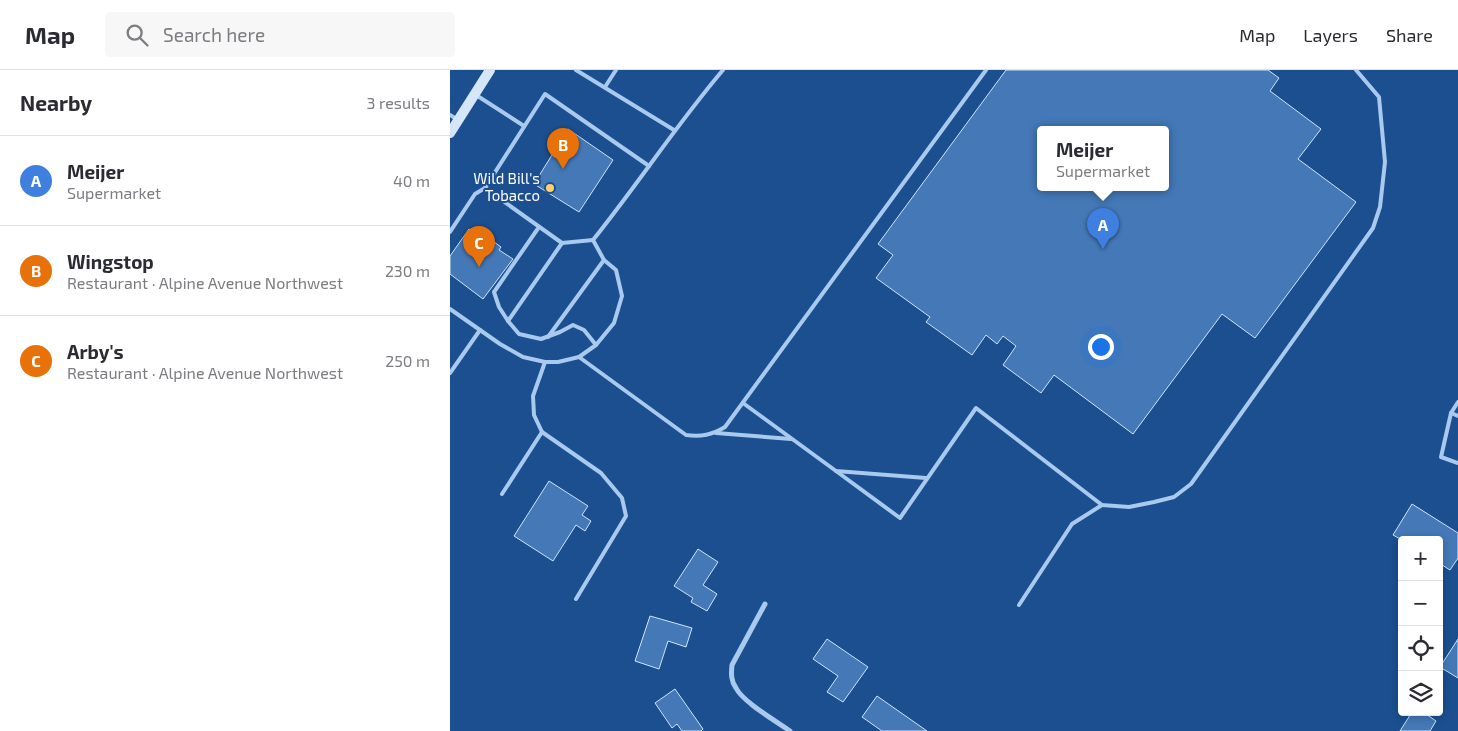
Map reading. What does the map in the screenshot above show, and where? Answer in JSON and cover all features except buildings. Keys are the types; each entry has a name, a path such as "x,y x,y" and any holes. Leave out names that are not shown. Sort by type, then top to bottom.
{"main road":[{"path":"450,133 454,118 474,94 490,70"}],"street":[{"path":"765,604 732,665 731,675 736,689 746,699 790,731"}],"lane":[{"path":"576,70 674,130"},
{"path":"605,88 616,70"},
{"path":"485,188 562,243 593,240 674,130 723,70"},
{"path":"716,433 725,427 986,70"},
{"path":"743,402 900,518 976,408 1102,505 1129,507 1174,497 1191,484 1373,228 1380,207 1385,162 1379,97 1356,70"},
{"path":"474,94 524,126"},
{"path":"450,232 474,194 485,188 545,94 649,166"},
{"path":"539,227 494,292 499,307 520,334 541,339 573,325 584,330 596,345"},
{"path":"450,309 500,344 523,357 545,362 558,362 579,357 596,345 614,323 622,296 616,270 604,260 593,240"},
{"path":"508,321 562,243"},
{"path":"548,337 604,260"},
{"path":"450,373 480,330"},
{"path":"579,357 686,435 700,437 716,433 792,439"},
{"path":"545,362 533,396 534,415 542,432 601,473 622,498 626,516 576,599"},
{"path":"1458,402 1451,413 1440,457 1458,462"},
{"path":"1451,413 1458,416"},
{"path":"502,494 542,432"},
{"path":"836,471 926,478"},
{"path":"1019,605 1072,524 1102,505"}],"place":[{"name":"Wingstop","path":"563,169"},
{"name":"Wild Bill's Tobacco","path":"550,188"},
{"name":"Meijer","path":"1103,249"},
{"name":"Arby's","path":"479,267"}]}
